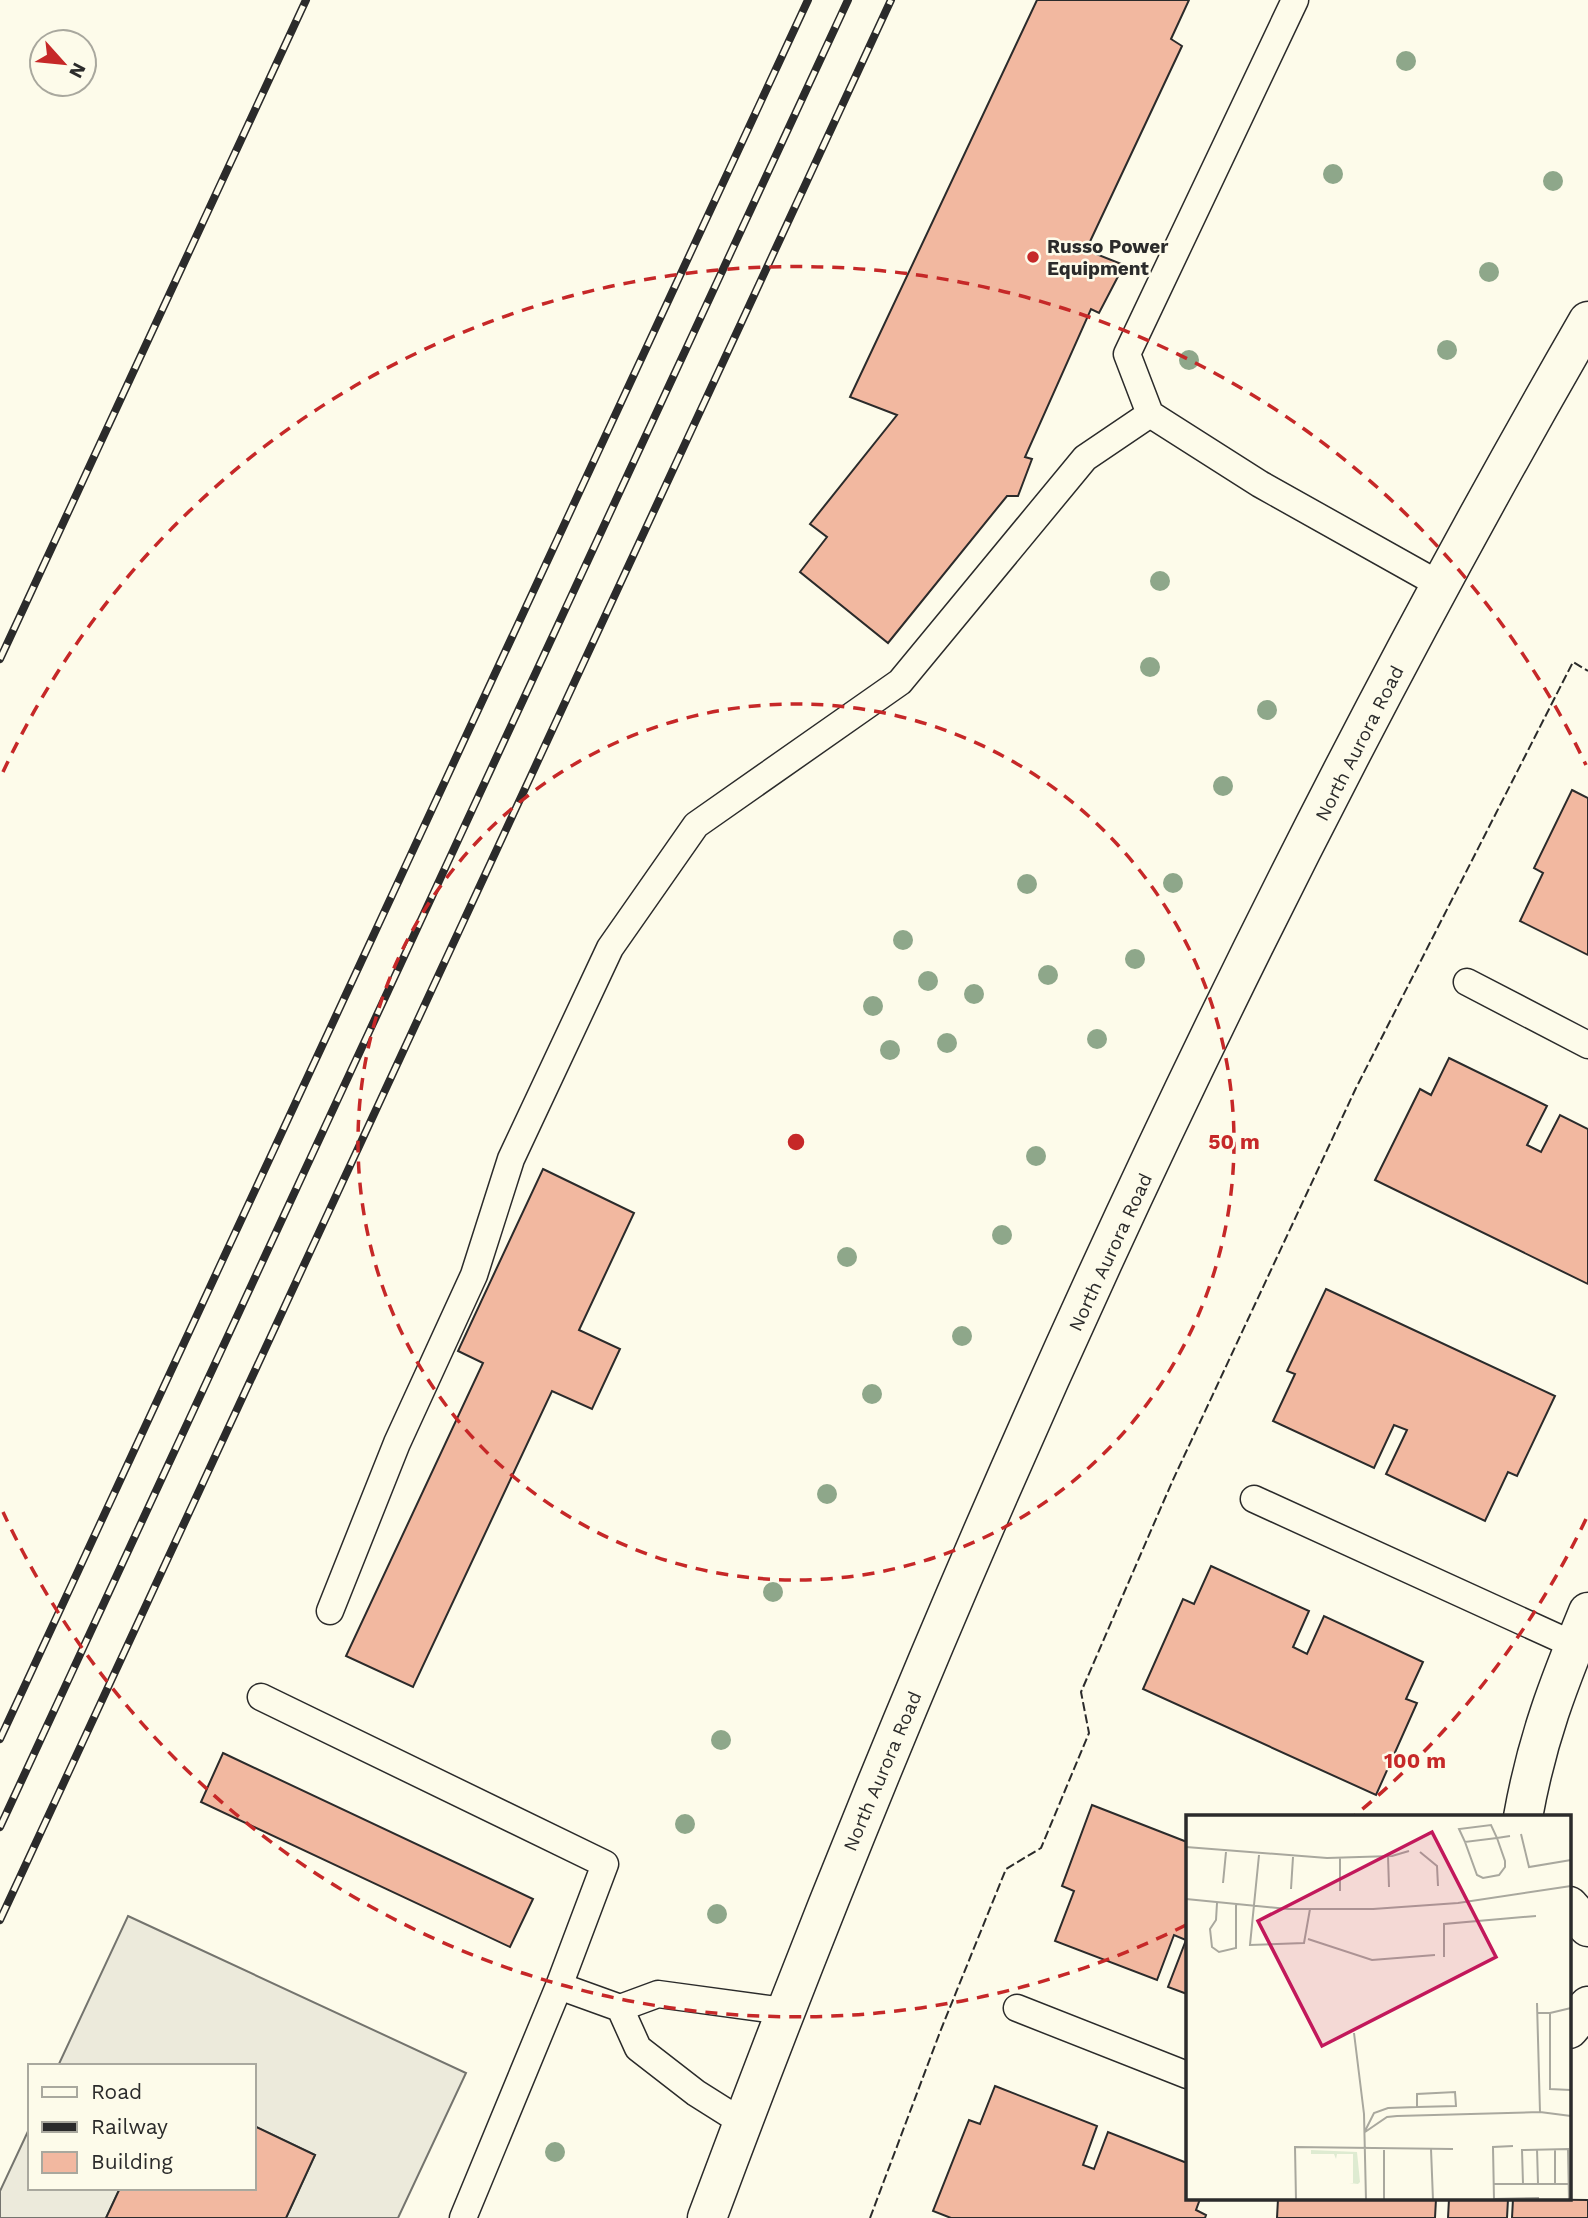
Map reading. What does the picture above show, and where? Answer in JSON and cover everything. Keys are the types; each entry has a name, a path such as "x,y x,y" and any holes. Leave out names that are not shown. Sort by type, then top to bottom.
{"main road":[{"name":"North Aurora Road","path":"707,2218 784,2011 960,1585 1121,1224 1331,795 1588,321"},
{"path":"1523,1815 1535,1755 1556,1688 1581,1628"},
{"path":"1570,1907 1588,1927"},
{"path":"1570,2028 1588,2006"}],"lane":[{"path":"1295,0 1127,354 1150,414 1260,484 1442,586"},
{"path":"330,1611 397,1443 474,1275 511,1159 610,948 696,825 900,682 1085,458 1150,414"},
{"path":"1467,982 1588,1045"},
{"path":"1254,1499 1581,1628"},
{"path":"261,1697 605,1864 559,1986 463,2218"},
{"path":"559,1986 620,2008 658,1994 784,2011"},
{"path":"620,2008 638,2048 696,2093 742,2122"},
{"path":"1017,2008 1186,2075"}],"shaded area":[{"path":"128,1916 466,2073 398,2218 286,2218 315,2155 256,2127 256,2064 59,2064"},
{"path":"28,2131 28,2190 119,2190 106,2218 0,2218 0,2191"}],"building":[{"path":"1037,0 1189,0 1171,39 1182,46 1086,250 1124,265 1099,313 1091,309 1025,457 1032,459 1018,496 1007,496 888,643 800,572 827,537 810,524 897,415 850,397"},
{"path":"1572,790 1588,798 1588,955 1520,921 1543,873 1534,868"},
{"path":"1449,1058 1547,1106 1527,1145 1541,1152 1560,1115 1588,1129 1588,1284 1375,1180 1420,1089 1431,1095"},
{"path":"543,1169 634,1213 579,1330 620,1349 592,1409 552,1391 413,1687 346,1656 483,1363 458,1351"},
{"path":"1326,1289 1555,1396 1517,1476 1508,1472 1485,1521 1386,1474 1407,1430 1394,1425 1374,1468 1273,1421 1295,1374 1287,1371"},
{"path":"1211,1566 1309,1611 1293,1647 1307,1654 1324,1616 1423,1662 1406,1699 1417,1703 1376,1795 1143,1689 1183,1599 1194,1604"},
{"path":"223,1753 533,1899 510,1947 201,1802"},
{"path":"1092,1805 1186,1842 1186,1940 1174,1935 1157,1980 1055,1941 1074,1891 1062,1886"},
{"path":"1186,1940 1186,1994 1168,1987"},
{"path":"995,2086 1097,2126 1083,2165 1094,2169 1108,2132 1186,2163 1186,2200 1200,2200 1196,2210 1206,2215 1205,2218 951,2218 933,2211 969,2120 980,2124"},
{"path":"256,2127 315,2155 286,2218 106,2218 119,2190 256,2190"},
{"path":"1278,2200 1436,2200 1435,2218 1277,2218"},
{"path":"1449,2200 1508,2200 1507,2218 1448,2218"},
{"path":"1513,2200 1588,2200 1588,2218 1512,2218"}],"railway":[{"path":"0,659 306,0"},
{"path":"0,1739 808,0"},
{"path":"0,1827 848,0"},
{"path":"0,1920 891,0"}],"fence":[{"path":"870,2218 940,2032 1006,1869 1041,1848 1089,1733 1081,1692 1172,1482 1356,1088 1573,662 1588,671"}],"place":[{"name":"Russo Power Equipment","path":"1033,257"}]}
